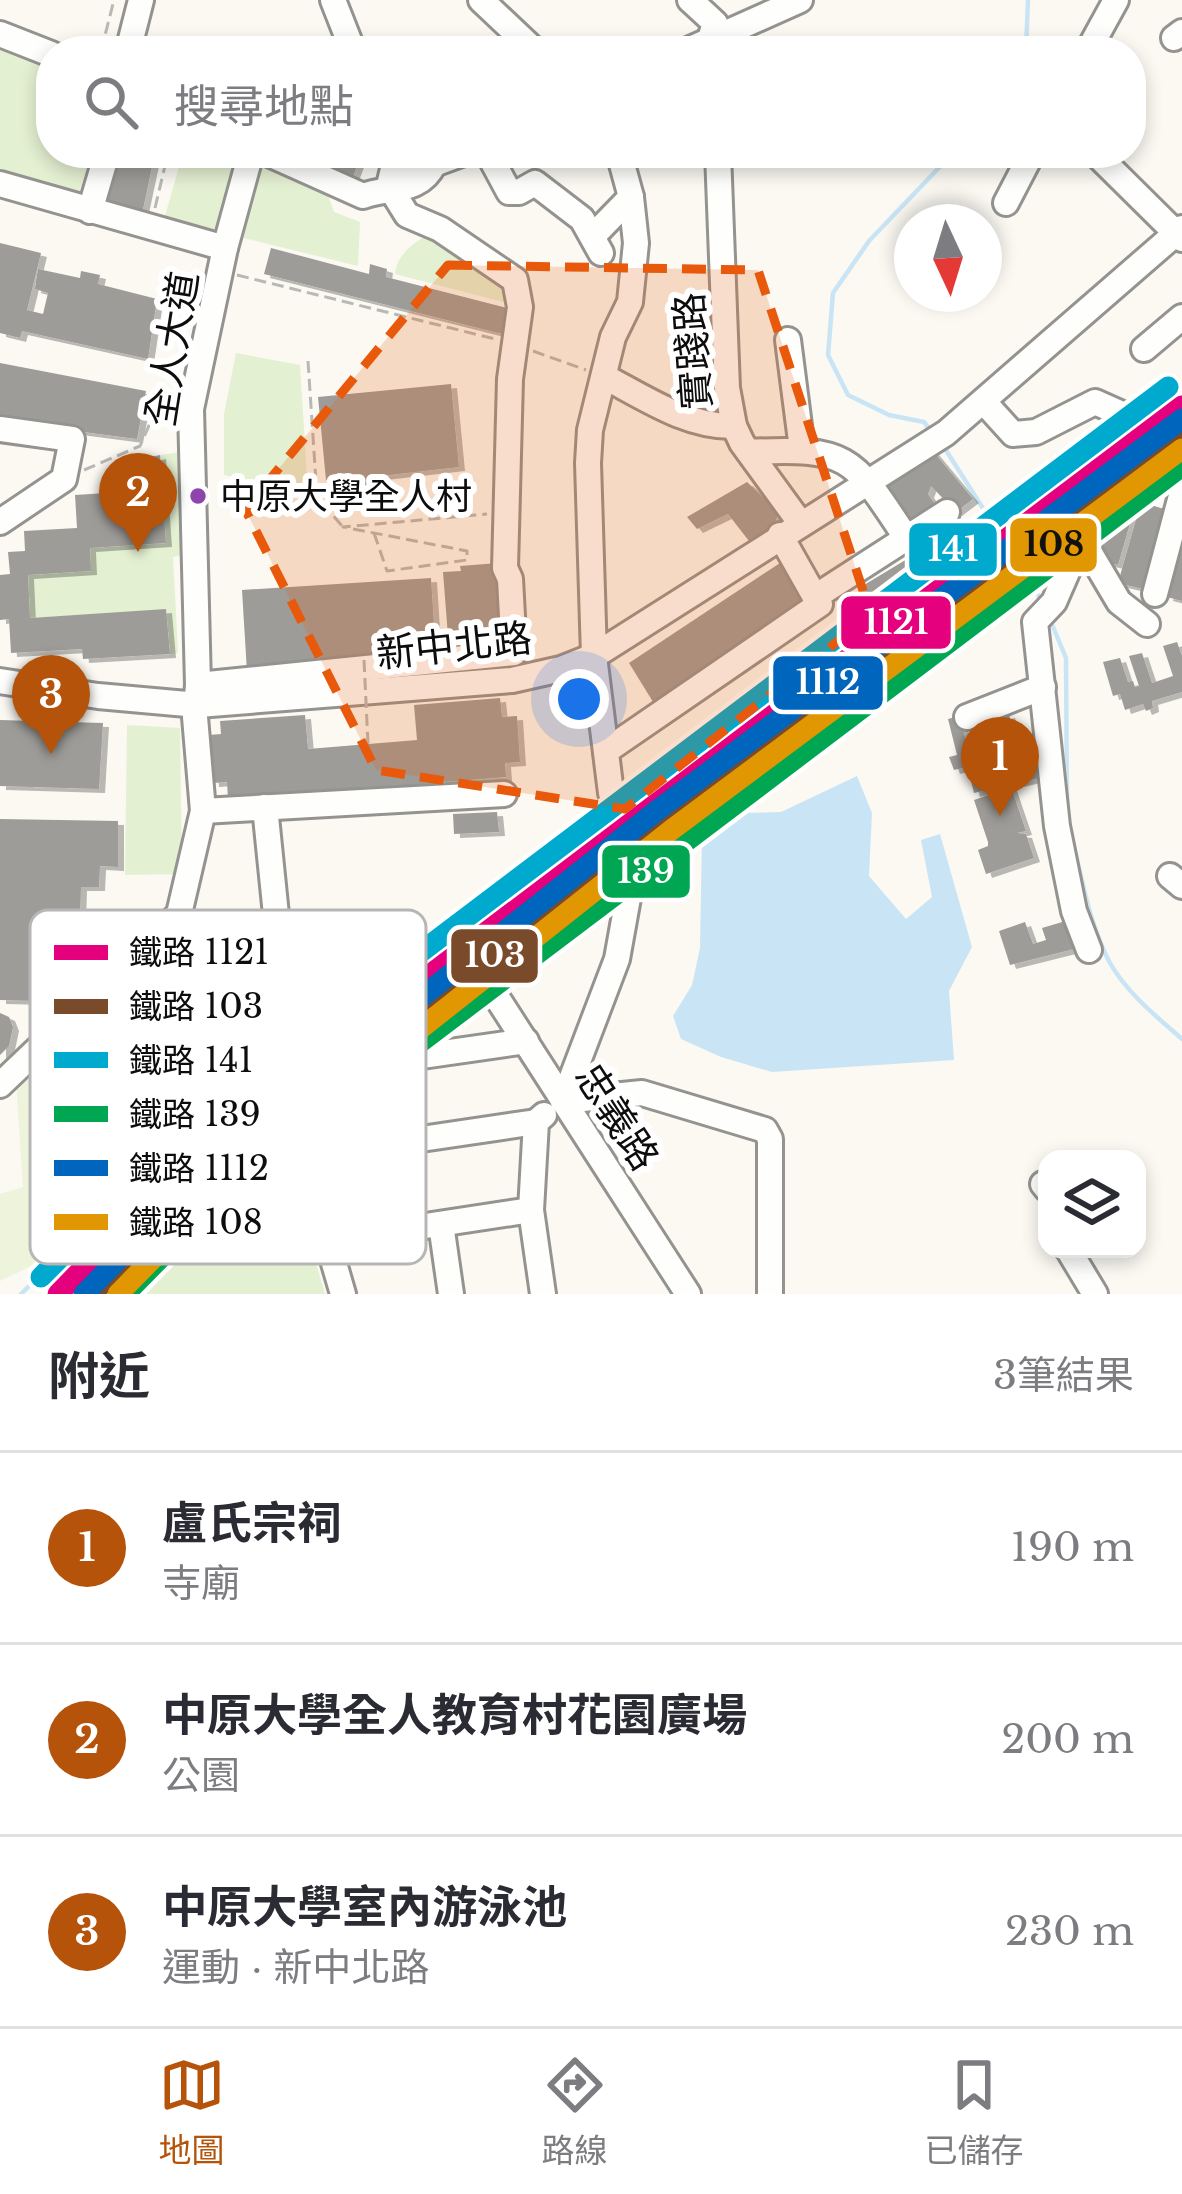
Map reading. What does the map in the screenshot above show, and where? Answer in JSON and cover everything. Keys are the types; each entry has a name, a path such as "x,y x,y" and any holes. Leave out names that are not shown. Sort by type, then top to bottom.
{"street":[{"path":"132,36 141,0"},
{"path":"333,0 347,36"},
{"path":"481,0 520,36"},
{"path":"690,0 715,23 707,36"},
{"path":"725,36 800,0"},
{"path":"1096,36 1116,0"},
{"path":"0,34 36,48"},
{"path":"90,211 103,168"},
{"name":"全人大道","path":"180,910 203,811 191,409 247,168"},
{"path":"300,168 363,196 389,186"},
{"path":"198,695 514,653 510,579 505,568 510,379 520,307 515,280 440,229 407,214 389,186 392,173 402,168"},
{"path":"496,168 509,192 535,183 582,218 597,245 631,197"},
{"path":"426,1138 536,1122 563,1101 617,959 633,870 611,793 594,656 588,463 590,430 613,337 630,302 636,243 623,168"},
{"name":"實踐路","path":"719,168 728,388 734,426 791,530 815,597"},
{"path":"1006,203 1024,168"},
{"path":"1111,168 1180,233"},
{"path":"0,184 150,228 223,260"},
{"name":"新中北路","path":"0,681 198,695 522,679 594,656 936,439 1180,233"},
{"path":"1144,349 1182,317"},
{"path":"788,340 802,449"},
{"path":"604,377 686,418 734,426"},
{"path":"984,402 1013,434 1036,432 1095,401 1153,428 1158,437 1180,451 1091,517 1054,602 1035,622 1057,826 1074,911 1089,950"},
{"path":"0,429 72,439 64,479 0,522"},
{"path":"748,452 802,449 826,453 868,480 907,539"},
{"path":"1155,594 1182,492"},
{"path":"606,752 820,604 815,597 947,512"},
{"path":"1080,536 1119,602 1147,624"},
{"path":"967,717 1043,687"},
{"path":"203,811 504,794"},
{"path":"265,807 275,910"},
{"name":"忠義路","path":"485,979 688,1294"},
{"path":"426,1056 526,1042"},
{"name":"全人大道","path":"0,1085 30,1056"},
{"path":"563,1101 642,1093 765,1130 770,1139 770,1294"},
{"path":"536,1122 531,1210 543,1294"},
{"path":"426,1226 531,1210"},
{"path":"441,1224 451,1294"},
{"path":"1073,1258 1095,1294"},
{"path":"335,1264 343,1294"}],"path":[{"path":"105,36 114,0"},
{"path":"150,228 164,168"},
{"path":"223,260 515,345 604,377"},
{"path":"308,361 317,496 341,528 374,533 467,550 467,560 387,571 374,533"},
{"path":"64,479 140,446 151,421 176,392"},
{"path":"341,528 507,512"},
{"path":"364,660 368,744"},
{"path":"128,1294 164,1264"}],"highlighted area":[{"path":"448,265 758,270 871,615 625,809 376,770 245,509"}],"green space":[{"path":"0,44 36,58 36,168 87,168 79,194 0,171"},
{"path":"179,168 237,168 219,231 165,216"},
{"path":"261,168 274,168 327,192 334,212 360,222 358,266 240,237"},
{"path":"440,229 515,280 511,304 395,274 405,252"},
{"path":"236,353 300,365 308,493 224,475 224,414"},
{"path":"181,452 185,555 173,557 178,653 170,654 166,610 30,618 28,575 90,571 90,548 166,543 160,455"},
{"path":"127,725 180,728 182,874 125,875"},
{"path":"30,1080 30,1264 36,1264 0,1281 0,1194 23,1187 16,1081"},
{"path":"147,1264 316,1264 325,1294 115,1294"}],"water":[{"path":"857,776 872,813 869,876 906,919 932,897 921,840 940,834 972,947 949,991 954,1060 772,1072 681,1039 673,1016 692,985 700,948 702,832 741,813 781,812"}],"building":[{"path":"110,168 152,168 142,214 101,204"},
{"path":"321,168 356,168 351,182"},
{"path":"0,243 41,253 27,310 43,314 48,293 35,289 38,269 80,278 81,271 100,275 98,284 157,299 148,359 22,331 20,338 0,333"},
{"path":"271,248 369,274 370,264 387,269 386,277 511,309 506,335 264,274"},
{"path":"0,363 146,391 137,439 0,421"},
{"path":"451,384 459,467 372,477 374,497 354,495 343,479 326,480 318,397"},
{"path":"933,451 973,499 956,512 931,486 928,494 944,517 914,537 876,486"},
{"path":"160,455 166,543 90,548 91,571 28,575 30,618 166,609 170,654 83,659 82,649 11,653 9,619 0,620 0,575 10,574 8,552 25,551 24,531 77,528 75,495 121,492 119,464"},
{"path":"747,482 779,512 774,525 749,541 728,514 697,529 687,517"},
{"path":"1141,502 1164,509 1143,589 1118,583"},
{"path":"1119,508 1133,513 1118,565 1109,563 1091,540 1098,525"},
{"path":"1063,519 1074,545 1055,561 1046,547 1053,543 1048,535"},
{"path":"952,532 961,546 929,575 933,583 877,614 859,588"},
{"path":"1182,549 1182,601 1167,597"},
{"path":"498,563 505,644 449,649 443,572"},
{"path":"780,563 809,608 658,710 629,663"},
{"path":"431,578 436,656 247,672 242,590"},
{"path":"1177,642 1182,692 1152,701 1153,708 1146,711 1143,704 1125,710 1120,694 1113,696 1103,662 1120,658 1128,682 1133,681 1135,687 1139,686 1129,656 1142,653 1152,683 1173,676 1163,646"},
{"path":"500,698 502,717 517,716 520,762 505,763 506,777 228,800 227,782 213,783 209,735 221,734 220,721 305,715 308,749 417,740 414,705"},
{"path":"1009,714 1016,741 1005,743 1009,754 1030,747 1039,778 974,793 968,769 974,765 954,770 949,757 957,755 948,719 959,716 967,744 977,741 973,724"},
{"path":"0,720 103,723 99,789 0,786"},
{"path":"1011,787 1026,831 1017,833 1026,834 1034,858 986,874 978,850 988,842 974,800"},
{"path":"497,812 499,832 454,834 453,814"},
{"path":"0,819 118,821 118,867 100,866 99,887 81,887 80,910 30,910 30,1001 0,1000"},
{"path":"1069,920 1078,948 1010,965 999,931 1025,922 1033,944 1046,940 1042,928"},
{"path":"0,1013 9,1017 13,1027 9,1046 0,1055"}],"waterway":[{"path":"1027,36 1028,0"},
{"path":"931,431 924,422 889,415 848,395 828,355 833,293 869,241 939,168"},
{"path":"942,444 1042,601"},
{"path":"1049,617 1066,658 1067,806"},
{"path":"1071,835 1091,916 1110,963 1134,994 1182,1039"},
{"path":"21,1294 51,1264"}],"rail line":[{"name":"141","path":"426,948 1168,387"},
{"name":"1121","path":"426,978 1182,406"},
{"name":"1112","path":"426,994 655,812 1182,419"},
{"name":"103","path":"426,1008 1182,436"},
{"name":"108","path":"426,1024 670,831 1182,449"},
{"name":"139","path":"426,1038 1182,466"},
{"name":"141","path":"41,1277 54,1264"},
{"name":"1121","path":"58,1294 87,1264"},
{"name":"1112","path":"84,1294 114,1264"},
{"name":"103","path":"92,1294 121,1264"},
{"name":"108","path":"118,1294 147,1264"},
{"name":"139","path":"125,1294 154,1264"}],"place":[{"name":"中原大學全人村","path":"198,496"},
{"name":"中原大學全人教育村花園廣場","path":"138,552"},
{"name":"中原大學室內游泳池","path":"51,754"},
{"name":"盧氏宗祠","path":"1000,816"}]}
